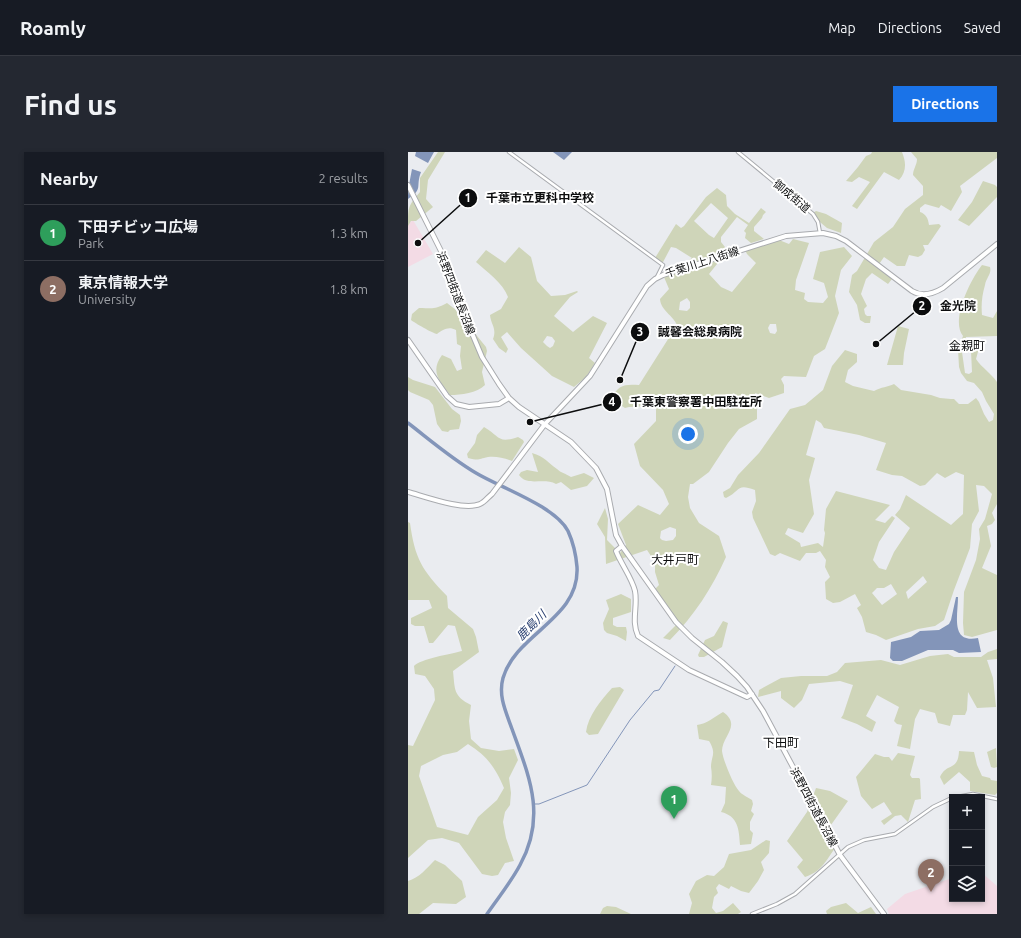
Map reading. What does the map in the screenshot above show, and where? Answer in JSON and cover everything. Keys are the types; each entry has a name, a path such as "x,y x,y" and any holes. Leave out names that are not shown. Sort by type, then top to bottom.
{"main road":[{"name":"浜野四街道長沼線","path":"408,185 441,251 460,307 482,357 509,398 519,407 576,446 601,476 608,493 616,535 622,546 680,627 722,662 752,694 763,711 840,855 884,914"},
{"name":"千葉川上八街線","path":"408,492 460,506 469,506 484,501 501,482 545,424 590,376 648,286 658,277 779,238 820,233"},
{"path":"820,233 833,234 843,238 909,289 918,294 930,294 943,288 997,244"},
{"path":"408,340 447,396 454,402 461,406 471,407 501,404 509,398"},
{"name":"浜野四街道長沼線","path":"622,546 616,551 635,592 634,618 638,636 689,670 747,697 752,694"}],"street":[{"path":"509,152 663,265 658,277"},
{"name":"御成街道","path":"738,152 813,214 818,222 820,233"},
{"path":"985,796 997,799"},
{"path":"752,914 767,909 787,899 808,883 848,847 856,843 894,834 933,806 949,799"}],"shaded area":[{"path":"413,220 433,254 408,267 408,224"},
{"path":"985,876 997,886 997,914 889,914 887,909 905,894 949,879 949,902 985,902"}],"green space":[{"path":"438,152 445,152 428,180 426,199 433,207 416,221 411,221 408,226 410,207 420,192 420,178"},
{"path":"872,152 902,152 905,170 899,180 884,172 857,209 852,206 870,182 859,177 852,182 846,181 866,156"},
{"path":"911,152 997,152 997,158 960,186 962,192 951,211 941,205 939,208 925,204 920,208 920,212 924,214 929,225 939,224 941,226 928,245 923,245 925,250 922,255 918,257 909,255 905,266 897,266 884,257 877,267 892,279 888,284 872,273 866,279 861,294 867,306 864,309 865,314 867,316 871,316 870,323 865,323 860,320 857,305 849,292 852,275 857,271 874,242 893,227 905,209 923,195 923,186 913,175 917,159"},
{"path":"983,181 997,187 997,197 969,226 958,220 972,202"},
{"path":"717,188 726,195 727,206 735,214 749,223 761,208 766,212 754,227 754,231 764,239 751,243 745,238 746,233 744,231 748,225 737,217 721,237 721,242 725,247 721,254 721,259 709,274 721,287 732,292 756,263 745,250 779,240 789,244 793,239 809,243 796,280 795,290 805,293 804,299 808,302 823,303 828,297 824,283 813,279 820,252 844,247 852,256 841,270 835,296 839,313 825,349 814,356 806,377 784,376 781,379 784,385 784,393 769,398 755,393 757,419 739,429 709,472 693,484 690,484 688,497 690,508 699,523 719,536 726,557 715,580 702,601 679,631 670,640 663,638 678,623 653,591 659,585 655,572 655,562 647,550 606,564 605,537 597,524 605,508 608,519 607,540 620,553 626,545 618,524 638,505 660,515 669,504 663,490 640,466 634,444 656,421 656,406 625,408 611,399 616,391 622,386 639,385 677,325 661,303 660,299 669,289 664,277 692,258 676,248 671,247 662,264 655,258 676,224 681,228 684,226 706,197","holes":["711,203 728,218 714,238 694,221","687,298 690,302 690,308 687,311 679,310 680,302","770,324 776,324 777,331 775,334 770,333 768,328","670,527 676,529 676,536 673,540 662,540 660,538 661,531"]},
{"path":"816,211 826,214 842,223 841,233 827,228 814,217 813,213"},
{"path":"519,247 531,257 537,281 551,296 578,292 570,297 554,316 573,332 593,316 607,323 589,358 595,363 586,377 574,387 552,376 521,348 507,332 501,337 508,349 506,353 499,348 493,339 494,329 490,315 501,309 508,297 499,282 476,262 486,250 505,263","holes":["547,336 552,337 555,341 553,346 550,348 543,342"]},
{"path":"982,265 990,267 990,272 982,296 982,315 993,318 997,311 997,336 966,337 962,352 965,373 969,374 972,372 971,351 974,345 978,344 979,348 976,359 997,382 997,504 992,513 995,520 992,524 987,526 991,546 982,568 997,575 997,630 972,637 964,635 964,592 976,560 980,539 979,529 985,519 992,494 984,486 976,485 979,511 972,524 970,548 944,620 935,626 918,629 886,640 866,632 862,617 857,608 861,605 855,594 840,602 833,603 826,599 825,582 830,577 825,567 826,560 820,551 816,553 806,553 800,561 780,553 775,556 770,554 753,518 752,512 756,501 755,490 745,487 741,488 726,498 724,497 723,492 730,488 738,475 759,453 790,409 805,405 823,390 832,366 845,350 857,354 857,362 848,370 845,382 853,386 874,391 894,384 901,390 940,398 954,399 959,404 968,404 976,398 989,422 993,420 994,414 982,392 974,383 967,381 961,373 959,367 958,349 963,336 960,329 960,310 977,271","holes":["816,420 821,423 824,428 859,435 886,443 876,470 892,475 902,476 920,486 925,485 937,473 945,478 956,472 964,475 963,514 951,525 906,495 900,509 895,515 910,528 894,552 886,570 879,568 873,560 879,542 895,518 892,516 885,523 875,520 890,505 836,491 826,509 823,547 818,543 801,547 800,543 785,534 788,528 803,533 814,514 809,480 815,458 806,455","923,576 927,582 908,599 906,592","891,584 897,594 882,605 872,593 877,588 884,588"]},
{"path":"447,303 456,310 486,347 487,351 482,372 485,385 478,390 459,395 450,395 439,380 436,371 438,361 442,355 451,359 457,371 462,369 460,356 461,346 457,344 456,330 448,328 437,334 411,320 412,314 419,308 436,308"},
{"path":"898,326 909,329 903,365 887,365"},
{"path":"408,377 435,387 452,409 460,415 461,421 459,429 450,430 448,432 442,431 437,424 433,405 429,400 408,390"},
{"path":"484,427 502,439 506,440 518,437 523,440 524,442 512,461 494,457 477,460 468,458 467,454 475,443 477,435"},
{"path":"532,453 543,458 560,471 571,477 584,473 594,478 587,486 571,490 561,482 556,484 546,481 531,481 522,479 519,475 521,472 527,470 538,472"},
{"path":"408,522 410,523 414,546 421,563 431,579 447,596 448,608 473,629 476,637 479,652 453,671 455,687 458,695 465,702 471,705 469,721 471,739 481,748 499,751 514,749 518,760 509,778 511,793 510,805 505,812 503,822 506,838 514,861 505,863 498,875 492,876 482,874 459,843 442,838 428,840 408,858 408,745 413,746 435,700 434,689 425,676 415,674 414,666 422,661 462,651 455,626 448,625 433,643 429,643 424,626 415,626 411,624 411,618 432,608 429,600 408,600","holes":["468,744 490,763 504,788 497,800 478,817 468,835 437,827 419,776 421,766 443,755 457,752"]},
{"path":"621,594 631,599 631,612 613,618 613,625 617,627 626,627 626,641 607,633 604,630 603,623 609,609 606,600"},
{"path":"723,621 728,623 722,647 704,657 699,657 698,655 705,640 714,636"},
{"path":"997,649 997,659 987,660 993,678 996,707 977,708 968,692 967,710 965,715 953,715 950,726 938,723 935,713 920,709 915,719 910,749 897,746 902,725 897,724 894,721 899,707 877,695 866,716 876,722 872,732 841,718 853,685 840,681 809,684 802,700 794,708 781,698 781,691 758,697 759,690 781,678 827,676 837,672 845,663 881,660 900,665 930,656 948,654 954,657 981,657 988,652"},
{"path":"620,687 624,690 598,734 589,735 586,732 587,726 596,708 612,688"},
{"path":"723,712 731,721 730,731 725,740 722,751 724,760 731,778 737,788 742,794 752,800 753,804 751,811 754,814 750,822 750,830 753,833 751,844 740,845 738,829 734,820 727,814 721,812 725,803 726,787 711,785 711,763 713,749 709,741 699,739 697,725 707,722"},
{"path":"996,748 997,767 994,768 991,767 987,752"},
{"path":"959,751 974,752 977,765 982,776 997,781 997,793 995,795 970,791 970,782 959,772 944,785 940,777 943,772 957,762"},
{"path":"898,753 915,756 910,775 912,778 920,779 921,799 915,800 908,822 901,815 895,816 884,825 881,821 892,814 884,802 872,809 861,796 856,777 875,754 889,757 892,761"},
{"path":"816,788 830,791 848,801 826,832 835,848 826,862 819,869 811,875 805,877 797,867 803,860 787,841 807,812"},
{"path":"766,840 770,841 769,853 761,862 764,870 749,893 731,886 729,889 719,884 716,888 718,893 714,897 712,908 716,913 723,911 733,903 741,912 738,914 689,914 692,903 689,894 696,881 707,875 714,876 724,867 729,854 751,850"},
{"path":"435,860 445,865 462,881 466,897 456,904 433,903 419,914 408,914 408,881 419,875"},
{"path":"846,903 858,913 871,907 876,914 827,914 826,911 831,907"},
{"path":"607,906 616,907 631,914 600,914 603,908"}],"water":[{"path":"416,152 434,152 428,163 415,156"},
{"path":"553,152 572,152 564,160"},
{"path":"412,169 421,172 418,190 408,199 409,188"},
{"path":"956,597 958,597 957,619 959,632 963,637 969,639 978,638 981,652 959,653 953,650 928,650 902,661 893,661 890,658 891,642 911,637 920,631 939,630 949,624"}],"waterway":[{"name":"鹿島川","path":"408,423 467,468 526,498 552,514 568,531 576,558 577,567 575,585 569,600 558,613 520,649 510,662 503,678 501,691 503,704 529,780 534,813 533,830 528,847 520,865 509,884 487,914"},
{"path":"534,804 539,804 587,785 630,720 654,691 659,690 675,666"}],"place":[{"name":"千葉市立更科中学校","path":"418,243"},
{"name":"金光院","path":"876,344"},
{"name":"誠馨会総泉病院","path":"620,380"},
{"name":"千葉東警察署中田駐在所","path":"530,422"},
{"name":"下田チビッコ広場","path":"674,819"},
{"name":"東京情報大学","path":"931,892"}],"district":[{"name":"金親町","path":"967,345"},
{"name":"大井戸町","path":"675,559"},
{"name":"下田町","path":"781,742"}]}
